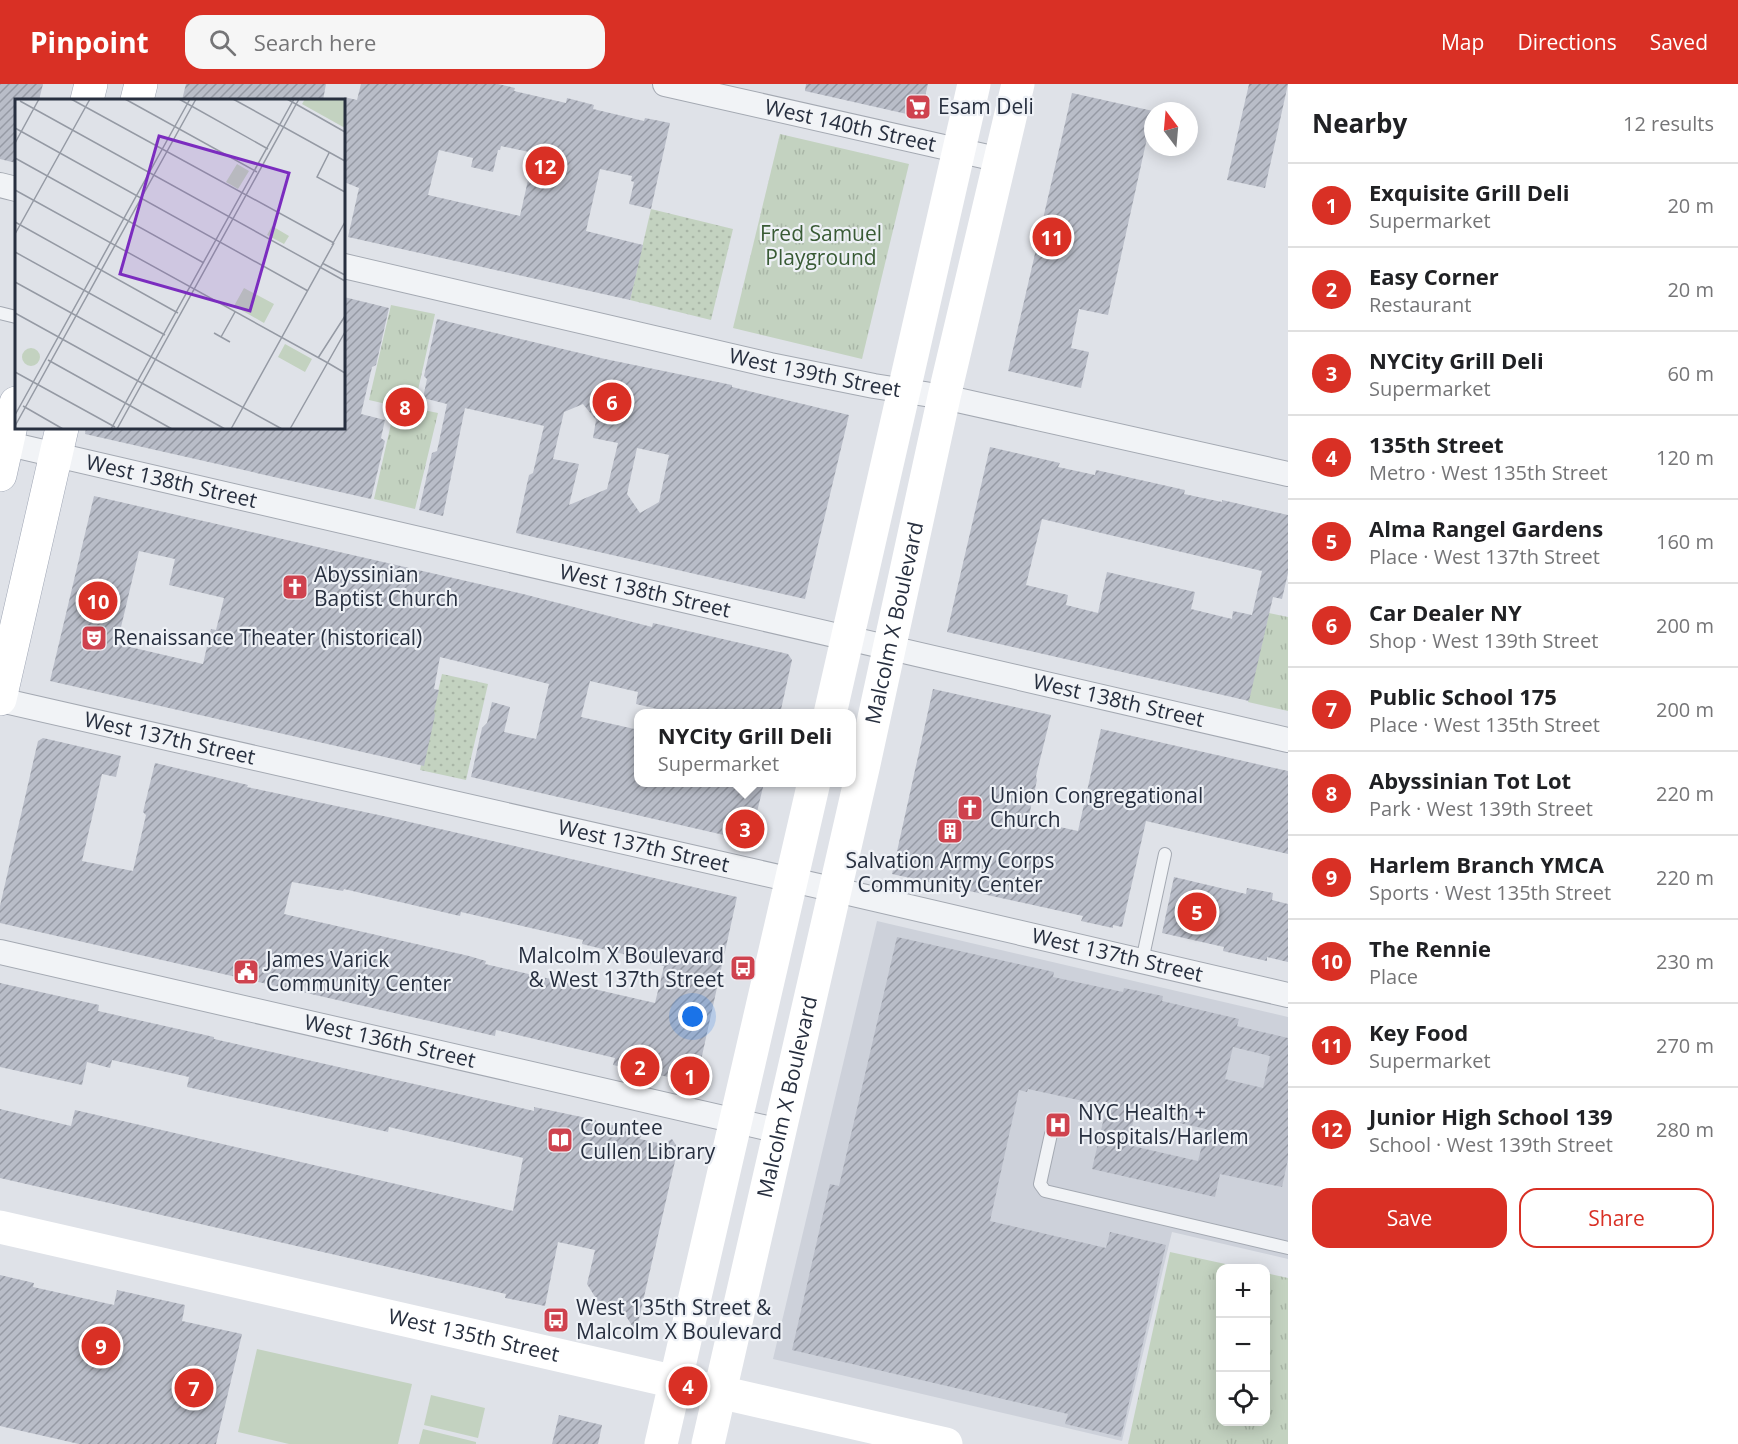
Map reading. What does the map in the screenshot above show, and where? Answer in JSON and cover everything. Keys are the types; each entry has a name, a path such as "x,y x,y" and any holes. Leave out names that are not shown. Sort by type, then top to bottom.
{"main road":[{"path":"87,99 91,84"},
{"path":"137,99 141,84"},
{"name":"Malcolm X Boulevard","path":"831,709 975,84"},
{"name":"Malcolm X Boulevard","path":"708,1444 836,890 944,397 1018,84"},
{"path":"0,476 4,443 15,406"},
{"path":"0,699 59,441"},
{"path":"661,1444 813,787"},
{"name":"West 135th Street","path":"0,1227 946,1444"}],"street":[{"name":"West 140th Street","path":"664,84 1000,160"},
{"path":"0,185 15,189"},
{"name":"West 139th Street","path":"345,266 770,365 874,387 944,397 1288,474"},
{"name":"West 138th Street","path":"4,443 59,441 847,639 1288,740"},
{"name":"West 137th Street","path":"0,699 1288,995"},
{"name":"West 136th Street","path":"0,952 780,1131"}],"lane":[{"path":"0,313 15,317"},
{"path":"1142,961 1165,854"},
{"path":"1051,1134 1040,1184 1045,1191 1288,1248"}],"shaded area":[{"name":"NYC Health + Hospitals/Harlem","path":"877,921 1288,1017 1288,1259 1172,1232 1122,1441 773,1359"}],"green space":[{"name":"Fred Samuel Playground","path":"780,134 909,164 862,359 733,328"},
{"path":"651,209 733,229 711,320 630,300"},
{"path":"391,305 435,314 414,408 438,413 415,509 374,499 395,406 369,400"},
{"path":"1269,613 1288,617 1288,711 1248,702"},
{"path":"442,674 488,684 466,780 420,770"},
{"path":"1170,1252 1226,1264 1216,1264 1216,1426 1270,1426 1270,1274 1288,1278 1288,1444 1128,1444"},
{"path":"257,1349 412,1384 398,1444 289,1444 238,1432"},
{"path":"431,1395 485,1408 478,1438 424,1425"},
{"path":"423,1429 476,1442 476,1444 419,1444"}],"building":[{"path":"0,84 43,84 39,99 15,99 15,163 0,159"},
{"path":"186,84 326,84 323,99 182,99"},
{"path":"361,84 498,84 515,88 514,91 566,103 567,98 594,105 593,109 644,121 645,118 670,123 651,209 629,204 634,182 631,181 632,176 600,169 586,231 643,245 630,300 348,237 359,188 345,182 344,97 357,100","holes":["501,146 534,153 520,216 428,195 439,150 473,158 471,167 493,172"]},
{"path":"806,84 928,84 920,117 805,91"},
{"path":"1249,84 1288,84 1265,188 1227,180"},
{"path":"1072,93 1144,109 1144,152 1108,315 1079,309 1071,348 1089,352 1081,388 1008,371"},
{"path":"345,297 389,308 376,365 372,367 361,414 385,420 381,438 385,441 371,499 85,434 86,429 345,429"},
{"path":"437,319 605,359 732,385 732,387 849,415 805,599 516,533 529,475 533,473 544,426 465,408 443,516 419,510 432,453 437,451 447,404 423,398 427,379 424,376","holes":["583,404 596,420 593,438 618,443 607,489 569,505 579,464 553,459 564,412","637,448 669,455 659,502 640,513 627,494"]},
{"path":"990,447 1060,463 1058,467 1095,475 1096,470 1185,490 1184,494 1288,515 1288,573 1282,599 1273,597 1249,701 947,632","holes":["1042,519 1262,571 1252,615 1233,611 1232,619 1191,609 1195,592 1107,572 1098,613 1066,605 1068,595 1026,585"]},
{"path":"94,496 523,594 652,627 653,623 788,654 792,660 781,709 658,709 636,704 638,692 590,681 581,717 634,729 634,787 763,787 750,841 471,777 482,728 487,723 492,702 510,707 504,732 536,739 549,684 440,657 434,689 439,690 424,766 50,681","holes":["139,551 175,559 169,585 224,598 216,630 211,629 203,664 117,644"]},
{"path":"933,689 1051,715 1028,820 1078,831 1101,729 1288,771 1288,854 1146,821 1122,927 1113,925 1113,928 1081,921 1083,916 892,874"},
{"path":"43,738 121,756 116,777 102,774 82,861 133,871 146,815 143,812 155,763 248,785 247,787 737,897 696,1083 613,1065 615,1058 496,1030 495,1036 0,923 0,906 38,741","holes":["292,882 343,891 344,889 460,916 461,912 583,940 582,944 627,955 626,958 664,966 655,1003 485,964 486,961 469,956 284,914"]},
{"path":"1174,877 1246,894 1247,888 1273,893 1272,900 1288,904 1288,962 1267,957 1267,961 1253,958 1223,951 1224,947 1162,933"},
{"name":"NYC Health + Hospitals/Harlem","path":"897,937 1054,972 1053,977 1123,992 1124,988 1163,996 1162,1001 1239,1019 1237,1026 1288,1038 1288,1159 1282,1187 1220,1174 1215,1197 1092,1169 1106,1109 1096,1107 1097,1104 1028,1089 1027,1092 1019,1090 990,1221 1106,1248 1110,1232 1166,1245 1121,1437 1065,1424 1068,1414 792,1350 830,1184 839,1186","holes":["1233,1047 1270,1056 1263,1088 1225,1079","1135,1113 1206,1129 1198,1161 1128,1145"]},
{"path":"0,983 99,1005 98,1011 214,1037 214,1039 534,1111 534,1107 596,1120 642,1132 640,1139 663,1144 672,1139 678,1148 636,1332 624,1313 602,1308 587,1284 595,1250 558,1242 545,1306 505,1298 506,1294 0,1178 0,1109 71,1126 75,1110 513,1211 523,1158 389,1127 388,1132 187,1087 189,1077 112,1060 110,1068 87,1062 82,1085 0,1067"},
{"path":"0,1275 34,1283 33,1287 114,1305 117,1290 185,1305 182,1321 242,1334 216,1444 79,1444 0,1426"},
{"path":"559,1415 602,1425 598,1444 552,1444"}],"place":[{"name":"Esam Deli","path":"918,107"},
{"name":"Junior High School 139","path":"545,166"},
{"name":"Key Food","path":"1052,237"},
{"name":"Car Dealer NY","path":"612,402"},
{"name":"Abyssinian Tot Lot","path":"405,407"},
{"name":"Abyssinian Baptist Church","path":"295,587"},
{"name":"The Rennie","path":"98,601"},
{"name":"Renaissance Theater (historical)","path":"94,638"},
{"name":"Union Congregational Church","path":"970,808"},
{"name":"NYCity Grill Deli","path":"745,829"},
{"name":"Salvation Army Corps Community Center","path":"950,831"},
{"name":"Alma Rangel Gardens","path":"1197,912"},
{"name":"Malcolm X Boulevard & West 137th Street","path":"743,968"},
{"name":"James Varick Community Center","path":"246,972"},
{"name":"Easy Corner","path":"640,1067"},
{"name":"Exquisite Grill Deli","path":"690,1076"},
{"name":"NYC Health + Hospitals/Harlem","path":"1058,1125"},
{"name":"Countee Cullen Library","path":"560,1140"},
{"name":"West 135th Street & Malcolm X Boulevard","path":"556,1320"},
{"name":"Harlem Branch YMCA","path":"101,1346"},
{"name":"135th Street","path":"688,1386"},
{"name":"Public School 175","path":"194,1388"}]}
